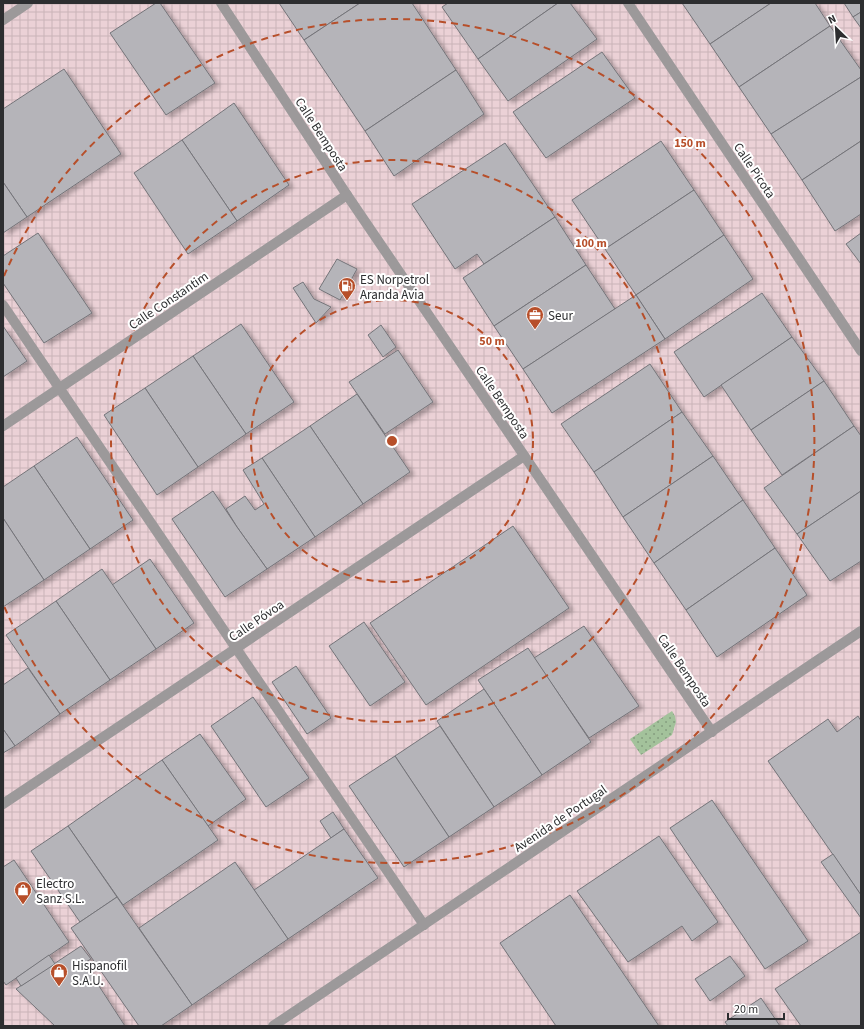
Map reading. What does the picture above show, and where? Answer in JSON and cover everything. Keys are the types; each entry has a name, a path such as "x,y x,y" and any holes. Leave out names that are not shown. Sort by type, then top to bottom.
{"street":[{"path":"3,20 28,3"},
{"name":"Calle Picota","path":"628,3 861,350"},
{"name":"Calle Bemposta","path":"220,4 347,195 712,732"},
{"name":"Calle Constantim","path":"3,426 347,195"},
{"path":"3,305 424,925"},
{"name":"Calle Póvoa","path":"3,804 524,456"},
{"name":"Avenida de Portugal","path":"273,1026 861,631"}],"shaded area":[{"path":"3,3 861,3 861,1026 3,1026"}],"green space":[{"path":"672,711 676,722 672,735 641,755 630,739"}],"building":[{"path":"156,3 160,3 215,83 166,115 110,33"},
{"path":"279,3 360,3 304,40"},
{"path":"360,3 412,3 456,70 365,131 304,40"},
{"path":"448,3 558,3 478,59 442,7"},
{"path":"558,3 570,3 597,39 508,101 478,59"},
{"path":"682,3 771,3 710,44"},
{"path":"771,3 815,3 830,26 739,87 710,44"},
{"path":"844,3 861,3 861,12 853,17"},
{"path":"861,12 861,28 853,17"},
{"path":"830,26 861,70 861,77 771,134 739,87"},
{"path":"602,52 635,98 546,158 513,112"},
{"path":"64,69 121,154 27,217 3,182 3,109"},
{"path":"456,70 484,114 394,176 365,131"},
{"path":"861,77 861,141 802,180 771,134"},
{"path":"234,103 289,185 237,221 182,140"},
{"path":"182,140 237,221 188,254 134,173"},
{"path":"661,141 694,190 605,249 572,200"},
{"path":"861,141 861,214 835,231 802,180"},
{"path":"505,143 555,217 484,264 477,254 455,269 412,204"},
{"path":"3,182 27,217 3,233"},
{"path":"694,190 724,235 636,295 605,249"},
{"path":"555,217 586,265 494,326 463,278"},
{"path":"38,233 92,313 44,343 3,283 3,256"},
{"path":"861,233 861,264 846,244"},
{"path":"724,235 753,279 665,339 636,295"},
{"path":"337,259 357,269 340,300 319,289"},
{"path":"586,265 615,309 523,369 494,326"},
{"path":"303,282 314,299 331,307 316,323 293,288"},
{"path":"762,293 792,337 704,397 674,352"},
{"path":"636,295 665,339 552,413 523,369"},
{"path":"241,324 294,402 246,434 193,356"},
{"path":"381,325 396,347 383,357 368,335"},
{"path":"3,326 27,361 3,377"},
{"path":"792,337 824,381 751,430 721,385"},
{"path":"398,350 433,402 385,434 349,382"},
{"path":"193,356 246,434 198,467 145,388"},
{"path":"650,364 682,412 594,472 561,424"},
{"path":"824,381 854,426 782,475 751,430"},
{"path":"145,388 198,467 157,495 104,415"},
{"path":"357,394 410,472 363,504 310,426"},
{"path":"682,412 713,456 623,517 594,472"},
{"path":"310,426 363,504 315,537 262,458"},
{"path":"854,426 861,436 861,491 797,534 764,488"},
{"path":"77,437 133,520 90,549 34,466"},
{"path":"713,456 743,500 654,563 623,517"},
{"path":"262,458 315,537 267,569 226,509 245,496 255,510 264,504 243,470"},
{"path":"34,466 90,549 44,580 3,518 3,487"},
{"path":"213,491 267,569 225,597 172,519"},
{"path":"861,491 861,561 830,581 797,534"},
{"path":"743,500 775,548 686,610 654,563"},
{"path":"3,518 44,580 3,607"},
{"path":"513,526 569,608 426,705 370,623"},
{"path":"775,548 807,595 717,657 686,610"},
{"path":"150,559 194,623 156,649 112,585"},
{"path":"102,569 156,649 110,680 56,601"},
{"path":"56,601 110,680 60,714 6,635"},
{"path":"364,622 405,682 370,706 329,646"},
{"path":"584,626 639,706 589,738 534,658"},
{"path":"528,648 591,742 542,775 478,680"},
{"path":"296,666 331,718 307,734 272,682"},
{"path":"28,668 60,714 15,746 3,729 3,685"},
{"path":"484,689 542,775 494,807 437,721"},
{"path":"253,697 309,778 266,807 211,726"},
{"path":"858,716 861,721 861,895 768,761 828,719 837,732"},
{"path":"440,726 494,807 449,837 395,756"},
{"path":"3,729 15,746 3,753"},
{"path":"200,734 246,799 208,826 162,760"},
{"path":"395,756 449,837 404,867 349,786"},
{"path":"162,760 218,840 123,905 68,826"},
{"path":"712,800 808,941 765,969 670,828"},
{"path":"333,812 344,829 331,838 320,821"},
{"path":"68,826 117,897 80,922 31,851"},
{"path":"344,829 378,878 288,939 254,890"},
{"path":"659,836 718,922 692,941 682,926 628,962 577,891"},
{"path":"833,854 861,895 861,918 821,862"},
{"name":"Electro Sanz S.L.","path":"14,860 69,942 6,985 3,981 3,867"},
{"path":"235,862 288,939 192,1005 139,928"},
{"path":"570,895 659,1026 556,1026 500,943"},
{"path":"117,897 192,1005 161,1026 139,1026 71,928"},
{"path":"861,932 861,1026 801,1026 775,989"},
{"name":"Hispanofil S.A.U.","path":"81,946 91,959 84,963 125,1026 55,1026 16,989"},
{"path":"49,955 55,964 21,986 16,978"},
{"path":"730,956 745,976 710,1001 695,979"},
{"path":"761,998 780,1026 728,1026 725,1022"}],"place":[{"name":"ES Norpetrol Aranda Avia","path":"347,301"},
{"name":"Seur","path":"535,330"},
{"name":"Electro Sanz S.L.","path":"23,905"},
{"name":"Hispanofil S.A.U.","path":"59,987"}]}
